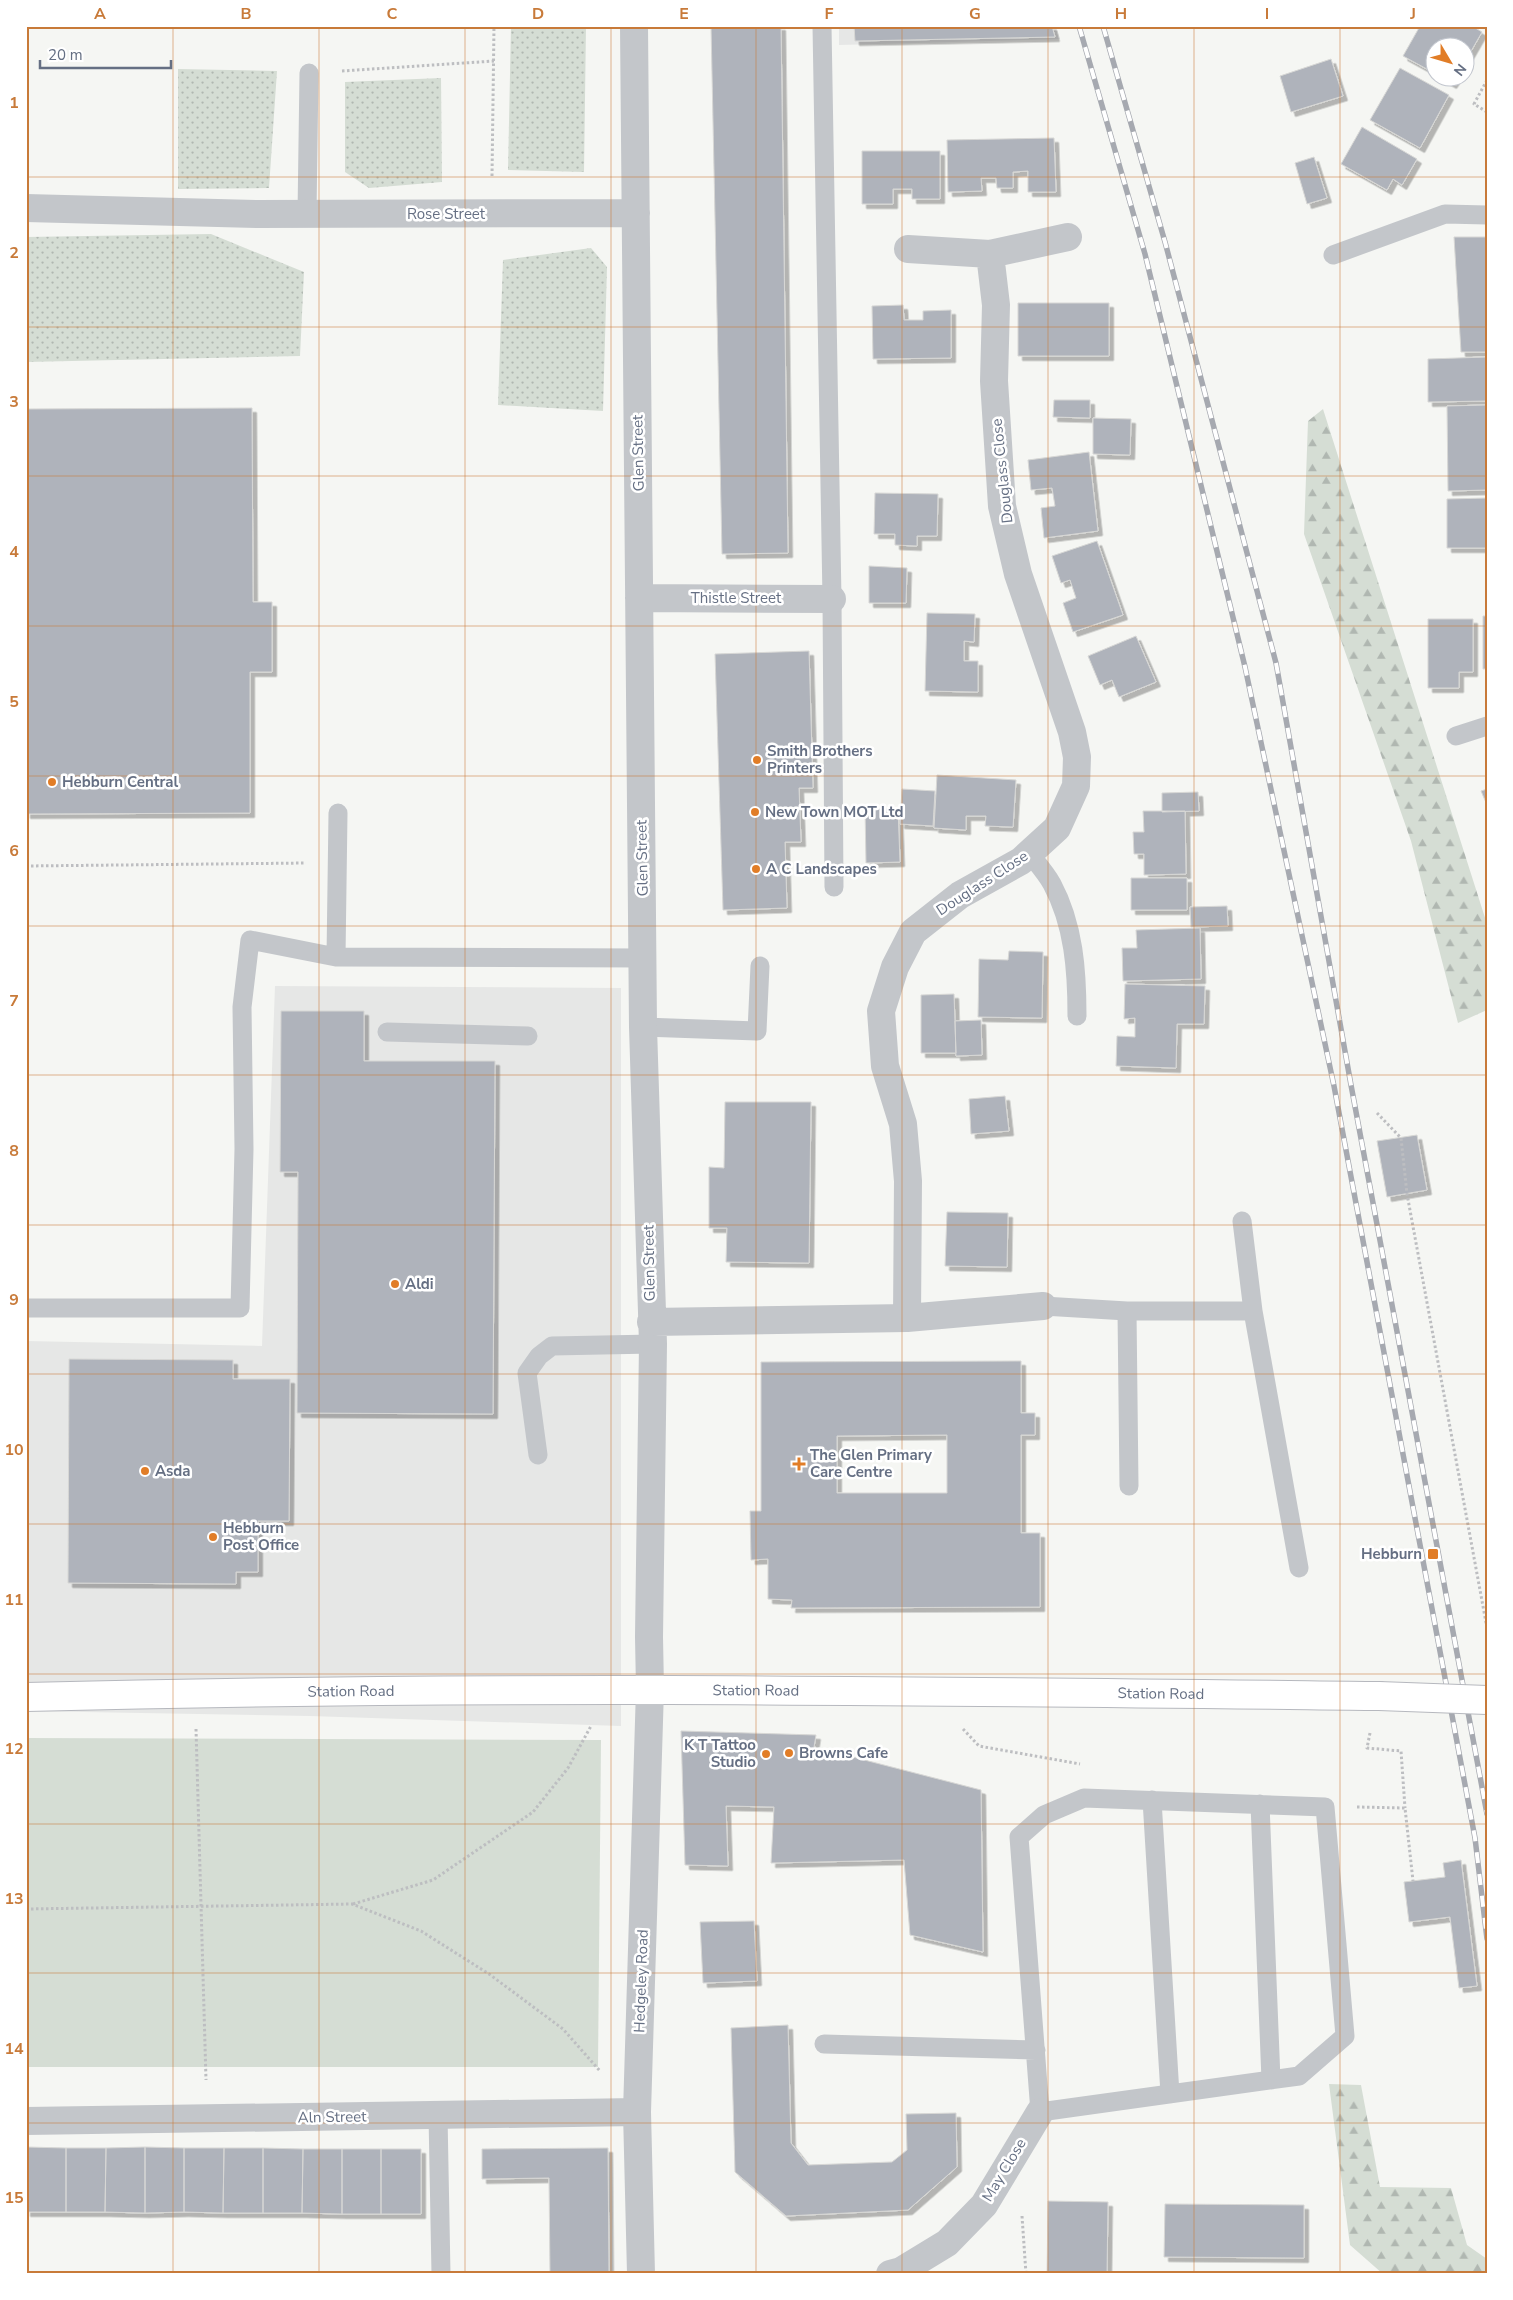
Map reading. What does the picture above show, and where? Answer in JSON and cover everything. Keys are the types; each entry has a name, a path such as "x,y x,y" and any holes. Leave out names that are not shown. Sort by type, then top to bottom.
{"main road":[{"name":"Station Road","path":"26,1697 194,1692 612,1688 1379,1696 1487,1700"}],"street":[{"name":"Glen Street","path":"634,26 643,1027 652,1334 650,1689"},
{"name":"Rose Street","path":"26,208 257,214 636,213"},
{"path":"908,249 990,254 1068,237"},
{"name":"Douglass Close","path":"907,1318 908,1181 903,1124 885,1066 881,1010 895,967 912,932 960,895 1020,861 1030,853 1057,828 1076,786 1077,757 1072,732 1018,574 1002,506 994,381 996,305 990,254"},
{"name":"Thistle Street","path":"640,598 832,599"},
{"path":"652,1334 907,1318 1043,1306"},
{"name":"Hedgeley Road","path":"641,2274 637,2112 650,1689"},
{"name":"Aln Street","path":"26,2121 637,2112"},
{"name":"May Close","path":"890,2274 901,2271 947,2243 984,2205 1040,2112"}],"lane":[{"path":"822,26 832,599 834,887"},
{"path":"307,214 309,73"},
{"path":"1333,254 1445,214 1487,215"},
{"path":"1456,736 1487,726"},
{"path":"336,957 338,814"},
{"path":"1030,853 1052,884 1067,917 1076,969 1077,1016"},
{"path":"26,1308 240,1308 244,1149 242,1007 250,940 336,957 643,958"},
{"path":"643,1027 756,1031 760,966"},
{"path":"386,1032 528,1036"},
{"path":"1242,1221 1253,1311 1299,1568"},
{"path":"1043,1306 1127,1311 1253,1311"},
{"path":"1127,1311 1130,1486"},
{"path":"538,1455 527,1373 539,1356 552,1346 652,1334"},
{"path":"1084,1798 1152,1800 1325,1807 1345,2036 1299,2076 1040,2112 1019,1837 1044,1815 1084,1798"},
{"path":"1152,1800 1170,2094"},
{"path":"1260,1804 1271,2080"},
{"path":"824,2044 1036,2050"},
{"path":"438,2115 441,2274"}],"path":[{"path":"492,214 494,26"},
{"path":"309,73 494,61"},
{"path":"1487,80 1474,104 1487,112"},
{"path":"26,866 336,863"},
{"path":"1377,1113 1401,1138 1407,1194 1487,1628"},
{"path":"26,1910 352,1904 433,1880 533,1812 568,1768 612,1688"},
{"path":"194,1692 207,2118"},
{"path":"1367,1748 1401,1751 1405,1808"},
{"path":"352,1904 421,1931 489,1974 563,2029 637,2112"}],"shaded area":[{"path":"839,26 1056,26 1060,39 839,45"},
{"path":"275,986 621,988 621,1726 310,1716 26,1711 26,1341 262,1346"}],"green space":[{"path":"511,26 586,26 584,172 508,170"},
{"path":"178,69 277,71 269,188 178,189"},
{"path":"441,78 442,182 369,188 345,172 345,82"},
{"path":"211,234 304,272 300,356 26,362 26,237"},
{"path":"591,248 607,267 603,411 498,405 503,260"},
{"path":"1323,409 1487,924 1487,1010 1458,1023 1411,841 1304,534 1308,421"},
{"path":"26,1738 601,1740 598,2067 26,2067"},
{"path":"1329,2084 1361,2085 1380,2187 1451,2188 1467,2245 1487,2259 1487,2274 1383,2274 1350,2245"}],"building":[{"path":"711,26 781,26 788,553 722,554"},
{"path":"854,26 1052,26 1055,37 855,41"},
{"path":"1420,26 1472,26 1482,32 1476,42 1476,38 1426,38 1426,69 1403,56"},
{"path":"1331,59 1343,96 1291,112 1280,76"},
{"path":"1400,68 1426,82 1426,88 1436,88 1449,95 1420,148 1370,120"},
{"path":"1362,127 1417,159 1402,185 1393,179 1387,190 1341,164"},
{"path":"1054,138 1056,192 1028,192 1028,171 1013,172 1013,188 997,188 996,178 981,178 982,191 948,192 947,140"},
{"path":"862,151 940,151 940,199 912,199 912,189 893,189 893,204 862,204"},
{"path":"1314,157 1327,198 1307,204 1295,163"},
{"path":"1454,237 1487,237 1487,352 1461,352"},
{"path":"1018,303 1109,303 1109,356 1018,356"},
{"path":"903,305 904,320 923,320 923,311 951,310 951,358 873,359 872,306"},
{"path":"1487,357 1487,401 1428,402 1428,359"},
{"path":"1054,400 1090,400 1090,418 1053,417"},
{"path":"1487,405 1487,490 1448,491 1447,406"},
{"path":"252,408 253,602 272,602 272,672 250,672 250,813 26,814 26,409"},
{"path":"1093,418 1131,419 1130,455 1093,454"},
{"path":"1089,452 1098,531 1044,538 1041,508 1055,506 1052,488 1031,490 1028,460"},
{"path":"875,493 938,494 937,536 917,536 917,546 895,545 895,534 874,534"},
{"path":"1487,498 1487,548 1447,548 1447,499"},
{"path":"1097,541 1123,615 1073,632 1063,603 1076,598 1070,580 1061,583 1052,556"},
{"path":"869,566 907,568 906,603 869,603"},
{"path":"927,613 975,614 974,642 964,641 964,661 978,661 978,692 925,691"},
{"path":"1483,616 1487,616 1487,669 1483,669"},
{"path":"1428,619 1473,619 1473,672 1459,672 1459,688 1428,688"},
{"path":"1136,636 1156,682 1119,697 1112,680 1100,685 1088,656"},
{"path":"809,651 813,788 799,788 801,842 785,842 787,908 723,910 715,654"},
{"path":"937,775 1016,780 1013,827 985,826 986,816 966,816 966,830 934,828"},
{"path":"902,789 935,791 933,826 900,824"},
{"path":"1487,789 1487,805 1481,791"},
{"path":"1198,792 1199,811 1162,812 1162,793"},
{"path":"898,808 900,862 866,863 865,809"},
{"path":"1143,811 1185,811 1186,874 1144,875 1144,854 1134,854 1133,832 1144,832"},
{"path":"1131,878 1187,878 1187,910 1131,910"},
{"path":"1227,906 1228,926 1191,927 1190,907"},
{"path":"1200,928 1201,979 1123,981 1122,948 1137,948 1136,930"},
{"path":"1009,951 1043,952 1042,1018 978,1017 979,959 1008,960"},
{"path":"1125,984 1205,986 1204,1024 1177,1024 1176,1068 1116,1066 1117,1036 1135,1037 1135,1018 1124,1019"},
{"path":"954,994 956,1053 921,1053 921,995"},
{"name":"Aldi","path":"281,1011 364,1011 364,1061 495,1061 493,1414 297,1413 298,1172 280,1172"},
{"path":"981,1020 982,1055 956,1056 955,1021"},
{"path":"1005,1096 1009,1131 971,1134 969,1099"},
{"path":"725,1102 811,1102 809,1263 726,1262 727,1228 709,1228 709,1167 724,1168"},
{"path":"1417,1135 1427,1190 1387,1197 1377,1141"},
{"path":"947,1212 1008,1213 1007,1267 945,1266"},
{"path":"69,1359 233,1360 233,1379 290,1379 289,1521 258,1521 258,1572 236,1572 236,1584 68,1583"},
{"name":"The Glen Primary Care Centre","path":"1021,1361 1021,1413 1035,1413 1035,1435 1021,1435 1021,1533 1040,1533 1040,1607 791,1608 792,1600 768,1599 768,1559 751,1560 750,1511 761,1511 761,1362","holes":["947,1435 947,1493 837,1493 837,1436"]},
{"path":"681,1731 816,1735 814,1747 981,1790 983,1952 910,1935 904,1860 771,1863 774,1807 726,1806 728,1866 685,1865"},
{"path":"1461,1860 1477,1986 1459,1988 1450,1917 1409,1922 1404,1882 1445,1877 1443,1863"},
{"path":"754,1921 757,1981 703,1983 700,1922"},
{"path":"788,2025 791,2143 808,2165 892,2162 907,2150 906,2114 956,2113 957,2167 908,2210 786,2216 735,2172 731,2028"},
{"path":"27,2147 66,2148 66,2212 26,2212"},
{"path":"145,2147 184,2148 184,2212 145,2213"},
{"path":"145,2147 145,2213 105,2212 106,2148"},
{"path":"66,2148 106,2148 105,2212 66,2212"},
{"path":"184,2148 224,2148 223,2213 184,2212"},
{"path":"224,2148 263,2148 263,2213 223,2213"},
{"path":"263,2148 303,2149 302,2213 263,2213"},
{"path":"608,2148 609,2274 550,2274 549,2178 482,2179 482,2149"},
{"path":"303,2149 342,2149 342,2214 302,2213"},
{"path":"342,2149 381,2149 381,2214 342,2214"},
{"path":"381,2149 421,2149 421,2214 381,2214"},
{"path":"1048,2201 1108,2202 1107,2274 1047,2274"},
{"path":"1165,2204 1304,2205 1304,2258 1164,2257"}],"railway":[{"path":"1079,26 1145,254 1245,667 1334,1086 1475,1838 1487,1939"},
{"path":"1103,26 1165,242 1276,663 1351,1085 1487,1814"}],"place":[{"name":"Smith Brothers Printers","path":"757,760"},
{"name":"Hebburn Central","path":"52,782"},
{"name":"New Town MOT Ltd","path":"755,812"},
{"name":"A C Landscapes","path":"756,869"},
{"name":"Aldi","path":"395,1284"},
{"name":"The Glen Primary Care Centre","path":"799,1464"},
{"name":"Asda","path":"145,1471"},
{"name":"Hebburn Post Office","path":"213,1537"},
{"name":"Hebburn","path":"1433,1554"},
{"name":"Browns Cafe","path":"789,1753"},
{"name":"K T Tattoo Studio","path":"766,1754"}]}
